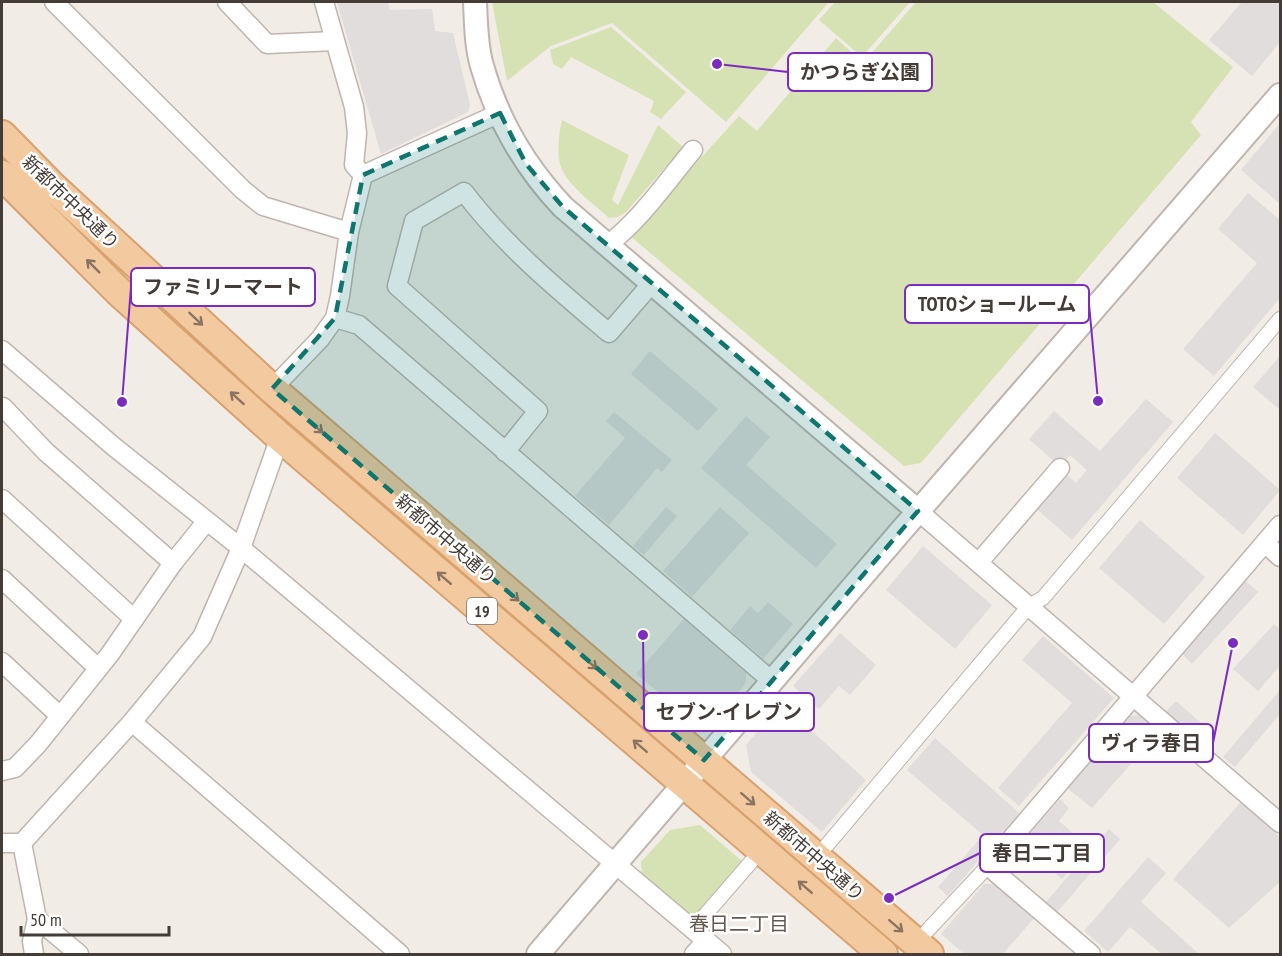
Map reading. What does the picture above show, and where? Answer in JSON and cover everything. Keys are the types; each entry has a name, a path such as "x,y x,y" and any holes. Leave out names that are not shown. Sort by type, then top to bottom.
{"main road":[{"name":"新都市中央通り","path":"2,135 52,186 272,389 704,760 928,943"},
{"name":"新都市中央通り","path":"2,175 118,291 280,437 883,954"}],"street":[{"path":"54,2 243,190 263,206 349,232"},
{"path":"227,2 267,44 335,41"},
{"path":"324,2 354,107 357,133 354,165 363,175"},
{"path":"475,2 482,66 500,113 526,164 563,207 1281,823"},
{"path":"538,954 616,866 918,511 1281,95"},
{"path":"363,175 500,113"},
{"path":"607,245 618,237 693,150"},
{"path":"272,389 320,339 334,318 340,296 349,232 363,175"},
{"path":"505,453 538,411 397,286 414,221 464,192 479,212 527,262 609,333 652,283"},
{"path":"334,318 359,325 773,682"},
{"path":"827,845 1029,606 1042,598 1281,319"},
{"path":"2,350 112,446 241,548 616,866 698,942 722,954"},
{"path":"2,408 46,452 173,563"},
{"path":"2,843 22,843 132,722 202,637 241,548 280,437"},
{"path":"978,562 1060,468"},
{"path":"2,500 134,619"},
{"path":"2,771 15,768 38,744 98,668 173,563 206,522"},
{"path":"928,943 988,866 1281,525"},
{"path":"1265,543 1281,557"},
{"path":"2,579 98,668"},
{"path":"2,662 60,716"},
{"path":"132,722 400,954"},
{"path":"22,843 37,919 32,941 33,954"},
{"path":"698,942 751,862"},
{"path":"988,866 1091,954"},
{"path":"37,919 79,954"}],"highlighted area":[{"path":"500,113 526,164 563,207 918,511 704,760 272,389 335,318 363,175"}],"green space":[{"path":"492,2 829,2 726,122 612,23 551,46 507,81"},
{"path":"835,2 910,2 862,57 819,20"},
{"path":"916,2 1153,2 1233,67 1191,122 1201,135 921,463 904,466 630,236 739,116 757,131 836,38 863,63"},
{"path":"611,27 686,92 661,119 650,112 654,101 571,57 562,69 553,64 550,50"},
{"path":"562,120 629,155 612,200 618,205 658,125 683,147 626,212 618,217 609,218 575,188 564,174 559,162 558,150"},
{"path":"700,825 743,862 695,920 642,875 641,862 670,830"}],"shaded area":[{"path":"337,2 388,2 390,10 432,9 435,31 453,33 470,105 468,112 381,154"},
{"path":"1242,2 1280,2 1280,42 1252,76 1209,40"},
{"path":"1280,123 1280,204 1241,170"},
{"path":"1248,193 1280,220 1280,298 1214,376 1183,349 1257,263 1218,229"},
{"path":"650,351 718,409 698,431 631,374"},
{"path":"1280,356 1280,410 1253,387"},
{"path":"1146,399 1173,422 1072,540 1038,510 1067,475 1076,483 1087,470 1070,455 1060,467 1029,439 1054,411 1100,451"},
{"path":"614,412 672,460 662,472 657,468 609,525 575,496 625,438 606,421"},
{"path":"746,416 770,437 746,465 837,544 816,568 701,468"},
{"path":"1215,433 1280,490 1243,535 1177,478"},
{"path":"666,507 677,516 644,555 633,546"},
{"path":"720,507 749,533 692,597 663,571"},
{"path":"1140,520 1205,577 1164,624 1099,568"},
{"path":"923,546 992,605 955,649 886,590"},
{"path":"1246,581 1258,592 1192,664 1181,653"},
{"path":"768,602 793,624 763,659 730,630 750,606 758,613"},
{"path":"684,619 746,672 746,683 718,717 690,718 636,674"},
{"path":"1274,624 1280,629 1280,666 1258,691 1233,669"},
{"path":"840,633 876,665 850,695 839,686 819,709 793,686"},
{"path":"1043,636 1114,698 1019,806 998,788 1072,703 1022,660"},
{"path":"1280,690 1280,714 1235,767 1223,757"},
{"path":"1176,701 1216,736 1207,747 1166,711"},
{"path":"779,707 814,733 866,780 822,832 751,772 746,745"},
{"path":"1140,715 1159,732 1092,808 1067,788 1128,716"},
{"path":"935,738 1019,813 948,896 938,887 983,835 907,770"},
{"path":"1060,799 1069,808 1059,821 1089,847 1062,879 1020,845"},
{"path":"1241,802 1280,837 1280,882 1229,928 1173,879"},
{"path":"1109,829 1120,839 1057,912 1046,902"},
{"path":"1148,857 1166,873 1141,902 1199,954 1162,954 1130,927 1108,952 1084,931"},
{"path":"984,884 995,884 1034,918 1003,954 964,954 941,934"}],"place":[{"name":"かつらぎ公園","path":"717,64"},
{"name":"TOTOショールーム","path":"1098,401"},
{"name":"ファミリーマート","path":"122,402"},
{"name":"セブン-イレブン","path":"643,635"},
{"name":"ヴィラ春日","path":"1233,643"},
{"name":"春日二丁目","path":"889,898"}],"district":[{"name":"春日二丁目","path":"739,924"}]}
